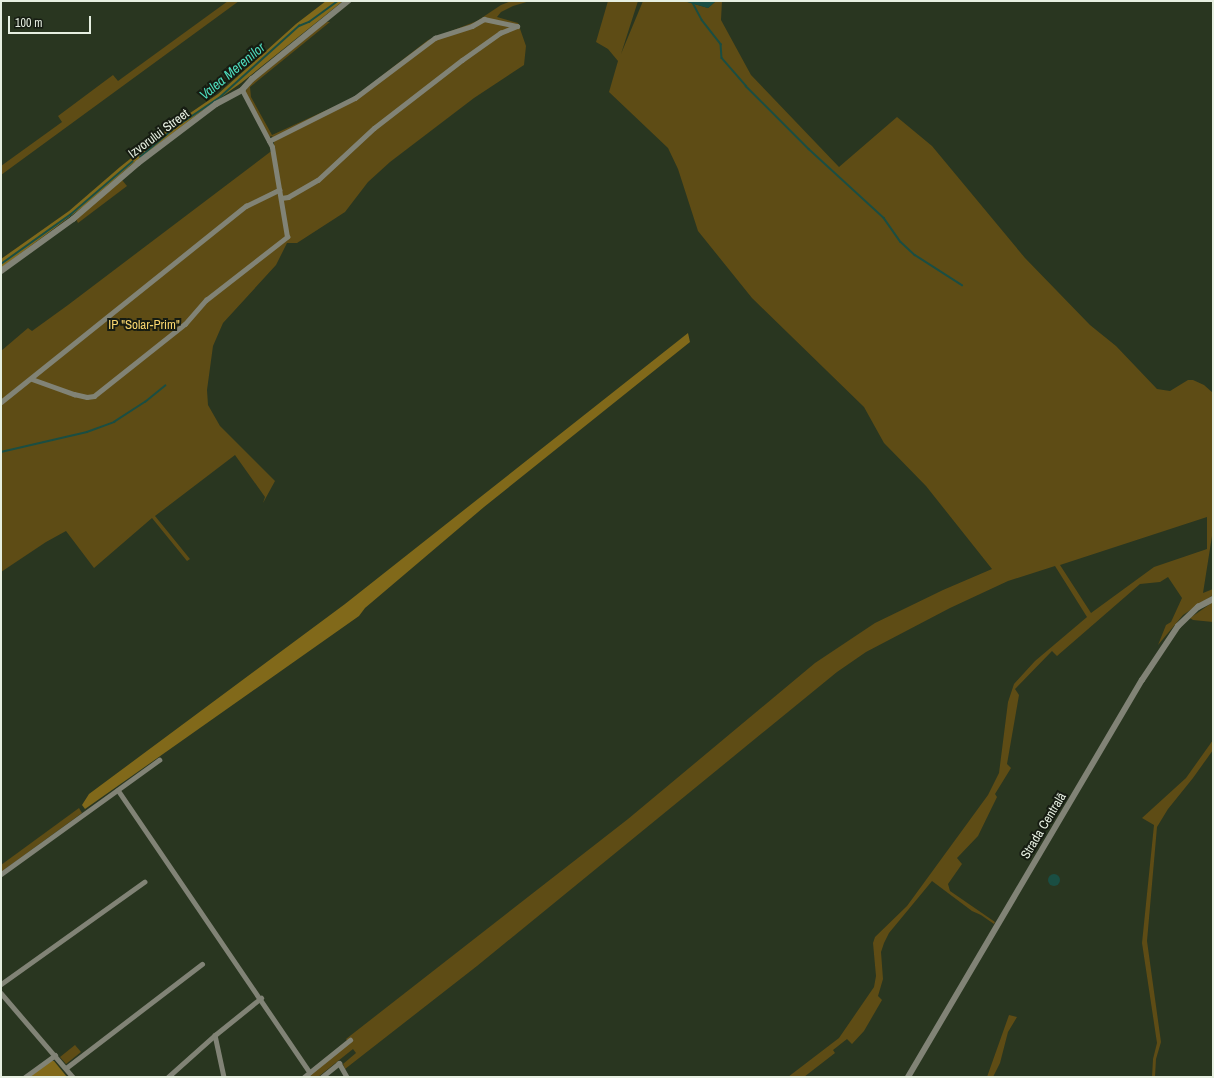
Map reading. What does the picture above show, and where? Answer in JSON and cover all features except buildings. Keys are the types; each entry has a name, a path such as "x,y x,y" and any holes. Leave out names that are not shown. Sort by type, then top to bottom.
{"street":[{"name":"Izvorului Street","path":"1,271 73,219 138,163 168,140 216,104 242,90 252,79 348,1"},
{"path":"269,141 355,98 435,38 472,26 484,19 517,26 500,33 462,60 374,128 318,180 288,197 281,198"},
{"path":"32,379 74,394 87,397 94,396 185,324 206,300 287,237 279,190 277,166 269,141 242,90"},
{"path":"1,402 32,379 40,370 246,206 279,190"},
{"name":"Strada Centrală","path":"908,1077 1142,680 1178,626 1198,607 1213,599"},
{"path":"1,874 158,760"},
{"path":"118,790 310,1072"},
{"path":"1,984 144,882"},
{"path":"66,1068 202,964"},
{"path":"1,993 73,1077"},
{"path":"168,1077 215,1035 261,998"},
{"path":"215,1035 224,1077"},
{"path":"304,1077 350,1040"},
{"path":"25,1077 55,1055"},
{"path":"322,1077 339,1063 347,1077"}],"green space":[{"path":"228,1 239,1 1,175 1,166 62,122 58,116 113,75 118,81"},
{"name":"IP \"Solar-Prim\"","path":"511,1 530,1 513,6 501,12 497,17 518,23 526,46 524,65 474,98 390,162 368,182 345,212 297,243 287,243 276,265 223,323 213,346 207,390 208,405 220,426 275,481 263,503 265,497 235,455 155,516 190,559 187,561 152,518 94,568 66,531 46,542 1,572 1,351 28,328 32,331 68,305 274,149 274,141 272,136 269,137 246,95 248,86 326,22 330,22 250,87 251,97 272,135 353,98 428,40 477,21 501,5"},
{"path":"608,1 638,1 621,54 643,1 684,1 708,8 716,1 722,1 721,20 751,75 839,167 897,117 932,146 1025,258 1090,325 1116,346 1157,389 1170,391 1188,380 1193,380 1204,385 1213,393 1212,536 1203,593 1213,589 1213,595 1183,615 1158,645 1166,625 1171,622 1182,598 1168,577 1160,582 1140,584 1057,656 1052,651 1015,689 1019,695 1007,764 1011,768 995,794 997,797 978,836 957,858 962,864 948,884 950,891 995,922 994,924 972,911 932,881 889,933 884,943 881,952 883,979 878,996 882,1000 864,1031 852,1044 847,1039 833,1050 835,1053 804,1077 788,1077 839,1038 874,987 876,976 873,943 875,937 907,906 988,795 999,773 1008,702 1014,684 1035,661 1087,617 1055,566 1008,581 950,608 866,652 837,672 477,966 345,1069 343,1064 356,1053 353,1049 318,1077 307,1077 349,1044 346,1039 628,819 815,663 875,623 943,590 992,569 926,486 884,443 864,407 752,298 698,231 678,169 668,148 609,92 618,61 608,49 596,42","holes":["1207,517 1207,549 1154,567 1091,613 1060,565"]},
{"path":"122,180 127,186 78,223 76,219"},
{"path":"1213,602 1213,622 1193,620 1190,618"},
{"path":"1213,740 1213,750 1168,809 1157,827 1147,941 1161,1042 1156,1059 1155,1077 1152,1077 1153,1059 1157,1043 1142,943 1154,825 1142,818 1186,778"},
{"path":"79,808 82,813 1,872 1,865"},
{"path":"1009,1015 1017,1017 1008,1032 1000,1063 993,1077 987,1077"},
{"path":"75,1045 81,1052 66,1064 60,1057"}],"shaded area":[{"path":"326,1 343,1 241,83 131,165 84,206 1,268 1,259 69,211 120,167 174,124 218,94 296,24"},
{"path":"688,333 690,342 484,507 365,608 359,616 85,809 82,805 89,794 345,604"},
{"path":"50,1061 54,1061 67,1077 29,1077"}],"water":[{"path":"684,1 716,1 708,8"},
{"path":"1052,874 1056,874 1060,880 1056,886 1052,886 1048,882 1048,878"}],"waterway":[{"name":"Valea Merenilor","path":"140,157 177,126 219,98 299,26 309,22 338,1"},
{"path":"692,1 702,20 721,44 722,58 746,86 809,149 884,218 901,242 915,255 962,285"},
{"name":"Valea Merenilor","path":"1,264 70,215 132,162"},
{"path":"1,452 87,432 114,422 145,402 165,386"}]}
